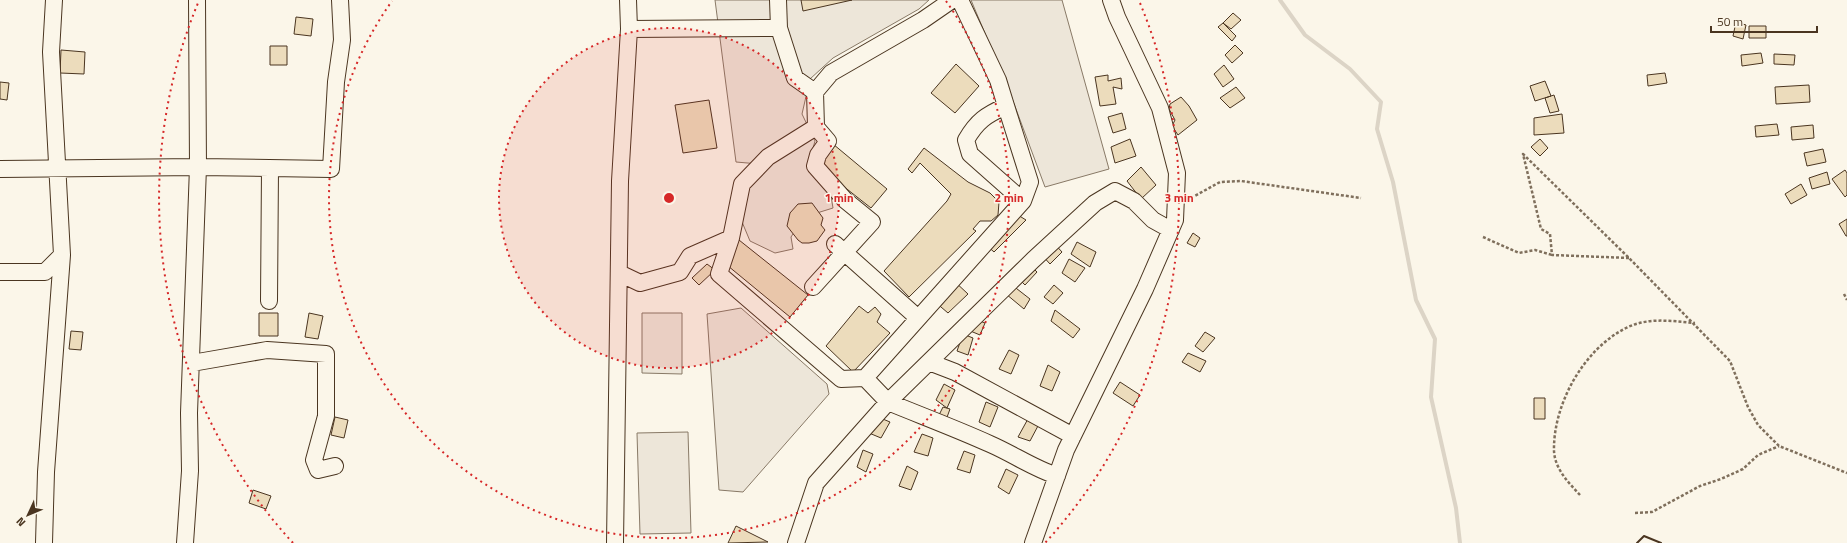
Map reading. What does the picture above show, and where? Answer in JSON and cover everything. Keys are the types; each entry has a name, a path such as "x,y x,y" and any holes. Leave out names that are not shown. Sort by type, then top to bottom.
{"street":[{"path":"44,543 46,472 62,255 51,52 54,0"},
{"path":"185,543 190,471 189,413 192,363 193,264 198,167 197,0"},
{"path":"0,169 198,167 331,169 336,82 342,40 340,0"},
{"path":"615,543 620,181 629,30 628,0"},
{"path":"778,0 779,28 795,78 815,92"},
{"path":"813,288 839,248 872,222 845,200 815,166 818,155 828,141 816,126 815,92 831,73 923,20 952,0"},
{"path":"816,126 768,157 742,184 731,238 719,274 841,379 865,378 1023,201 1030,182 998,80 960,0"},
{"path":"1033,543 1073,436 1145,289 1175,220 1176,173 1160,108 1117,17 1111,0"},
{"path":"629,30 779,28"},
{"path":"1006,106 988,114 974,126 966,140 970,154 1023,201"},
{"path":"268,301 270,169"},
{"path":"796,543 816,483 888,402 1094,203 1115,191 1134,201 1153,220 1171,230"},
{"path":"619,273 640,283 680,272 690,256 731,238"},
{"path":"839,248 918,318"},
{"path":"0,272 45,272 62,255"},
{"path":"192,363 267,350 326,354 326,416 314,460 318,470 335,466"},
{"path":"929,362 955,372 1073,436"},
{"path":"865,378 888,402 979,439 1010,453 1041,471 1057,476"}],"path":[{"path":"1552,255 1550,234 1540,229 1523,154 1695,323 1730,361 1748,407 1758,425 1779,446 1847,473"},
{"path":"1176,207 1220,182 1241,181 1361,198"},
{"path":"1483,237 1519,253 1535,250 1552,255 1629,258"},
{"path":"1844,294 1847,300"},
{"path":"1580,494 1562,475 1554,452 1560,412 1577,372 1600,346 1626,328 1651,320 1695,323"},
{"path":"1636,513 1652,512 1700,486 1722,479 1743,469 1758,455 1779,446"}],"shaded area":[{"path":"715,0 929,0 919,9 833,58 810,79 802,114 815,141 808,166 830,190 833,208 804,217 791,237 793,249 775,253 750,241 737,210 759,164 736,162"},
{"path":"971,0 1062,0 1109,169 1045,187 1010,93"},
{"path":"741,308 827,384 829,394 743,492 719,490 707,314"},
{"path":"642,313 682,313 682,374 642,373"},
{"path":"688,432 691,533 640,534 637,433"}],"building":[{"path":"801,0 852,0 803,11"},
{"path":"1233,13 1241,20 1231,29 1223,23"},
{"path":"296,17 313,19 311,36 294,34"},
{"path":"1736,22 1746,25 1743,39 1733,36"},
{"path":"1223,23 1236,36 1232,41 1218,27"},
{"path":"1749,26 1766,26 1766,38 1749,38"},
{"path":"1235,45 1243,53 1232,63 1225,55"},
{"path":"270,46 287,46 287,65 270,65"},
{"path":"61,50 85,52 84,74 60,73"},
{"path":"1761,53 1763,63 1742,66 1741,55"},
{"path":"1774,54 1795,55 1794,65 1774,64"},
{"path":"956,64 979,86 955,113 931,93"},
{"path":"1224,65 1234,79 1223,87 1214,74"},
{"path":"1665,73 1667,83 1648,86 1647,75"},
{"path":"1108,75 1108,81 1121,78 1122,89 1113,87 1116,104 1100,106 1095,77"},
{"path":"1545,81 1551,96 1535,101 1530,86"},
{"path":"0,82 9,83 7,100 0,99"},
{"path":"1809,85 1810,102 1776,104 1775,87"},
{"path":"1236,87 1245,98 1230,108 1220,98"},
{"path":"1554,95 1559,111 1550,113 1545,98"},
{"path":"1181,97 1189,106 1197,120 1178,135 1172,126 1175,120 1169,109 1170,104"},
{"path":"709,100 717,148 683,153 675,105"},
{"path":"1122,113 1126,129 1113,133 1108,117"},
{"path":"1562,114 1564,133 1534,135 1534,118"},
{"path":"1777,124 1779,135 1756,137 1755,126"},
{"path":"1813,125 1814,138 1792,140 1791,127"},
{"path":"827,139 887,189 871,208 810,160"},
{"path":"1130,139 1136,156 1115,163 1111,147"},
{"path":"1540,139 1548,148 1540,156 1531,147"},
{"path":"924,148 968,182 990,193 999,202 998,215 991,221 980,221 973,229 976,231 909,297 884,271 947,201 951,194 920,163 912,173 908,169"},
{"path":"1823,149 1826,162 1807,166 1804,153"},
{"path":"1141,167 1156,185 1141,199 1127,181"},
{"path":"1845,170 1847,173 1847,195 1845,197 1832,179"},
{"path":"1827,172 1830,184 1812,189 1809,178"},
{"path":"1801,184 1807,195 1791,204 1785,194"},
{"path":"812,203 823,218 821,225 825,230 817,241 802,243 787,226 790,213 798,204"},
{"path":"1013,212 1026,220 994,252 983,242"},
{"path":"1847,219 1847,236 1846,236 1839,224"},
{"path":"1193,233 1200,238 1195,247 1187,243"},
{"path":"739,240 808,295 790,317 722,261"},
{"path":"1052,241 1062,252 1050,264 1041,254"},
{"path":"1077,242 1096,252 1090,267 1071,254"},
{"path":"1069,259 1085,268 1075,282 1062,273"},
{"path":"707,264 715,270 699,285 692,278"},
{"path":"1029,264 1037,272 1025,285 1017,277"},
{"path":"953,280 968,294 948,313 934,301"},
{"path":"1012,285 1030,299 1024,309 1006,294"},
{"path":"1054,285 1063,293 1053,304 1044,297"},
{"path":"859,306 868,313 875,307 881,314 877,322 890,333 853,372 826,346"},
{"path":"1055,310 1080,329 1073,338 1051,321"},
{"path":"259,313 278,313 278,336 259,336"},
{"path":"309,313 323,316 318,339 305,337"},
{"path":"975,319 985,323 980,335 968,330"},
{"path":"71,331 83,332 81,350 69,349"},
{"path":"1205,332 1215,338 1203,352 1195,346"},
{"path":"963,334 973,338 968,355 957,351"},
{"path":"1009,350 1019,355 1011,374 999,369"},
{"path":"1188,353 1206,361 1200,372 1182,362"},
{"path":"1048,365 1060,372 1052,391 1040,386"},
{"path":"1120,382 1140,395 1133,406 1113,393"},
{"path":"944,384 955,390 947,408 936,400"},
{"path":"1534,398 1545,398 1545,419 1534,419"},
{"path":"986,402 998,407 990,427 979,422"},
{"path":"943,407 950,409 946,420 938,417"},
{"path":"335,417 348,420 344,438 331,435"},
{"path":"878,417 890,422 881,438 869,433"},
{"path":"1029,417 1039,424 1030,441 1018,437"},
{"path":"922,434 933,438 928,456 914,452"},
{"path":"863,450 873,454 866,472 857,467"},
{"path":"964,451 975,455 970,473 957,469"},
{"path":"907,466 918,472 911,490 899,486"},
{"path":"1006,469 1018,475 1009,494 998,487"},
{"path":"253,490 271,496 266,509 249,503"},
{"path":"736,526 768,542 728,543"}],"waterway":[{"path":"1280,0 1305,35 1350,69 1381,102 1377,129 1393,182 1416,300 1435,339 1431,397 1456,508 1460,543"}],"wall":[{"path":"1637,543 1644,536 1661,543"}]}
